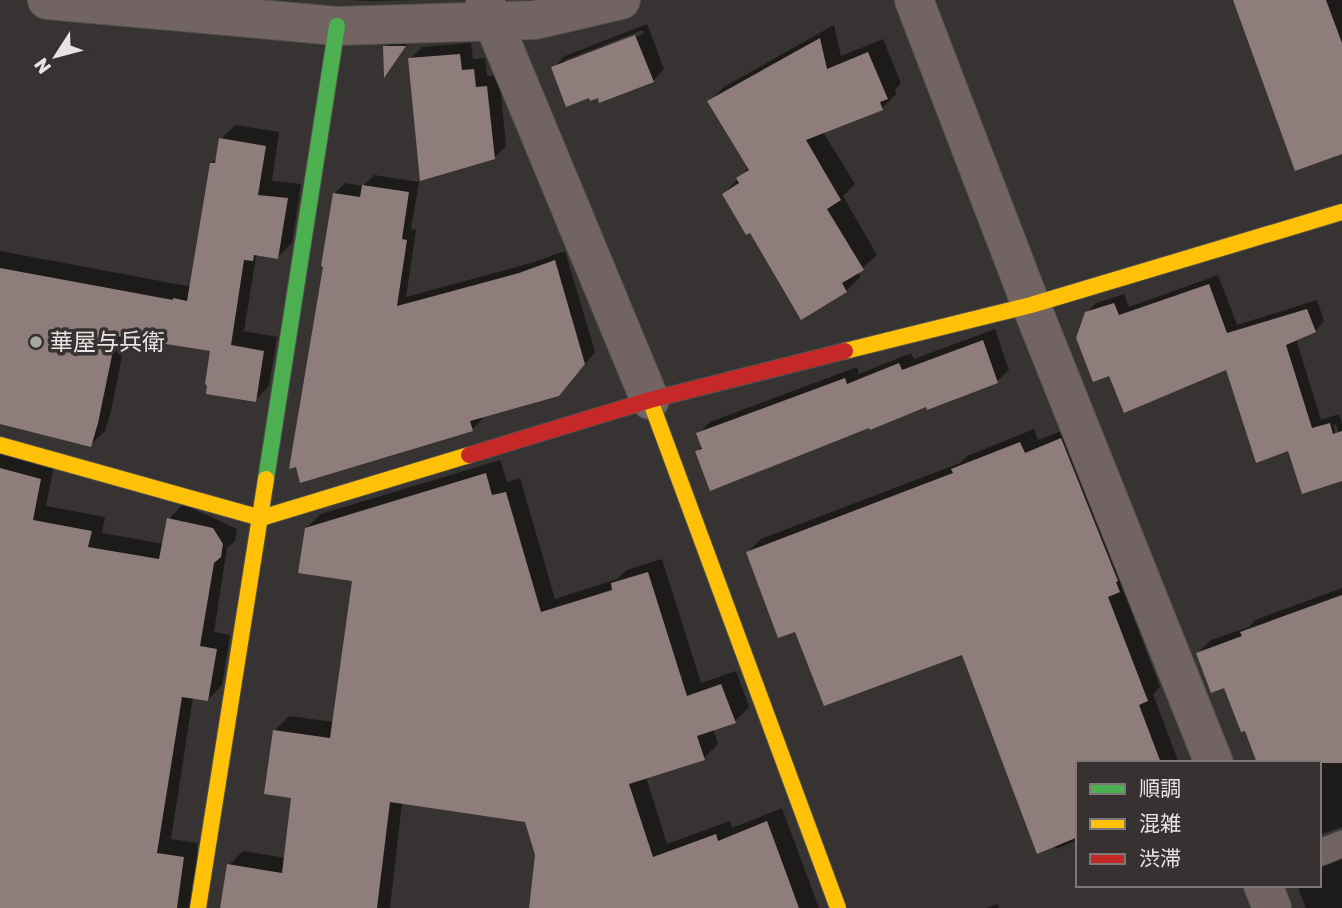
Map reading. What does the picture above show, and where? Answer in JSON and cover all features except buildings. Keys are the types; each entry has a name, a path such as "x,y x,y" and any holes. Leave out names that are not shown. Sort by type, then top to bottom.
{"street":[{"path":"47,0 337,26 489,11 535,20 621,0"},
{"path":"914,0 1031,304 1213,761"},
{"path":"489,11 650,400 838,908"},
{"path":"198,908 337,26"},
{"path":"0,444 261,518 650,400 1031,304 1342,212"},
{"path":"1263,887 1272,908"}],"lane":[{"path":"1321,852 1342,844"}],"traffic: fast":[{"path":"266,479 337,26"}],"traffic: slow":[{"path":"845,351 1031,305 1342,212"},
{"path":"650,400 838,908"},
{"path":"0,445 261,518 469,455"},
{"path":"198,908 266,479"}],"traffic: jam":[{"path":"469,455 650,400 845,351"}],"place":[{"name":"華屋与兵衛","path":"36,342"}]}
